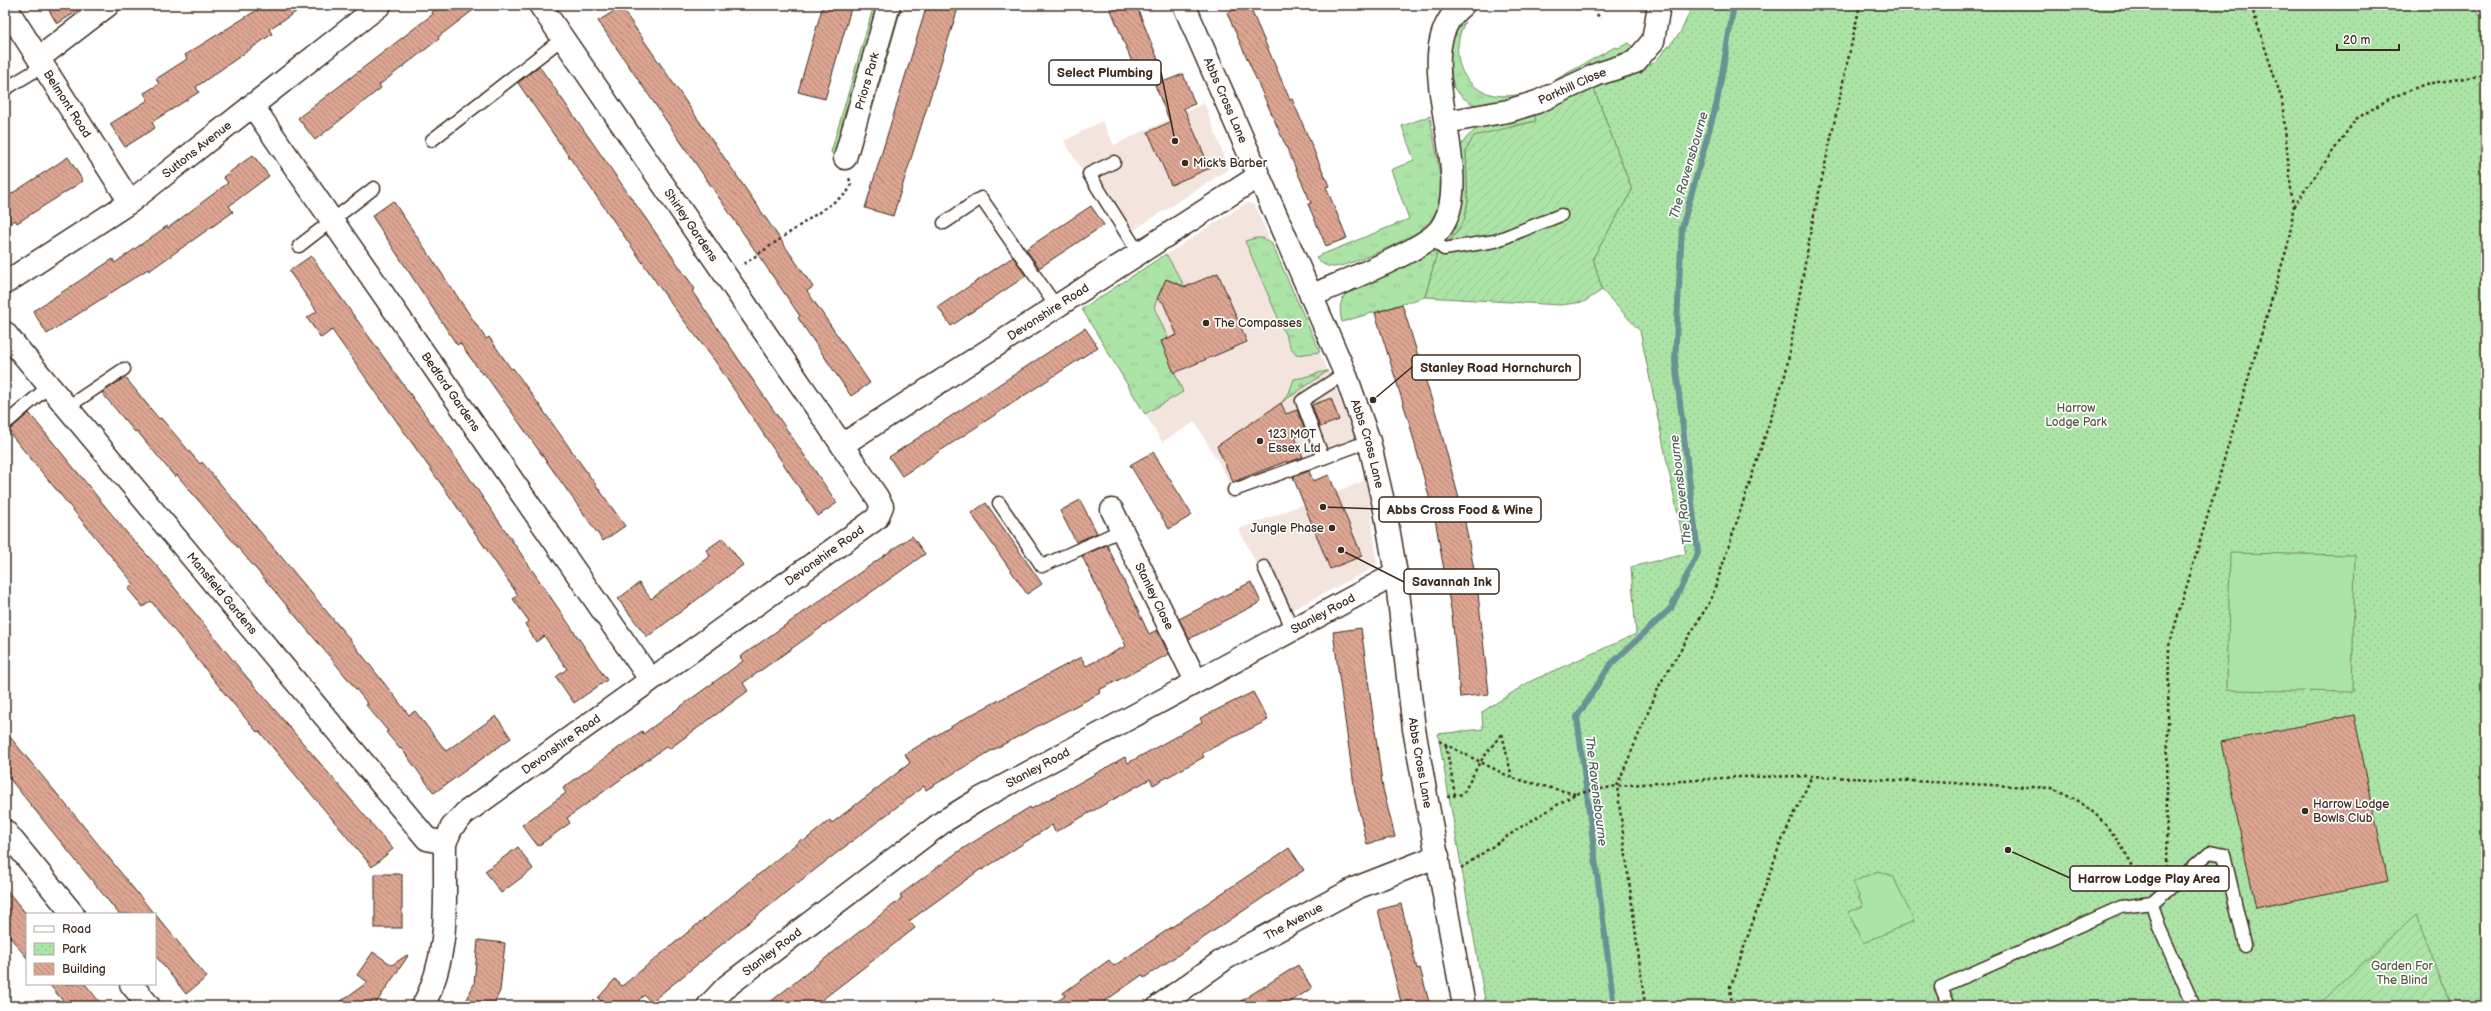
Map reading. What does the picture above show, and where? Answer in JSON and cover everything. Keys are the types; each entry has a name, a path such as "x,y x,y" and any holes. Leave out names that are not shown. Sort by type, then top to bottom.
{"street":[{"path":"41,62 108,5"},
{"name":"Suttons Avenue","path":"5,283 130,202 380,5"},
{"name":"Shirley Gardens","path":"540,5 842,446"},
{"name":"Priors Park","path":"845,158 889,5"},
{"name":"Abbs Cross Lane","path":"1184,5 1257,176 1345,373 1369,441 1385,510 1396,574 1414,729 1464,1006"},
{"name":"Parkhill Close","path":"1446,122 1508,111 1537,102 1598,74 1635,62 1653,41 1659,5"},
{"name":"Belmont Road","path":"5,6 130,202"},
{"path":"1310,296 1400,256 1432,238 1441,228 1451,198 1446,122 1438,62 1438,44 1454,8"},
{"name":"Bedford Gardens","path":"252,105 334,220 650,679"},
{"name":"Devonshire Road","path":"423,1006 435,984 443,950 445,843 452,827 466,813 650,679 877,518 882,506 878,497 842,446 1257,176"},
{"name":"Mansfield Gardens","path":"5,333 427,839 445,843"},
{"name":"Stanley Close","path":"1112,510 1196,681"},
{"name":"Stanley Road","path":"708,1006 727,986 944,821 978,800 1396,574"},
{"path":"5,831 72,913"},
{"name":"The Avenue","path":"1159,1006 1226,958 1356,888 1438,856"},
{"path":"132,985 149,1006"}],"lane":[{"path":"432,140 563,38"},
{"path":"5,90 41,62"},
{"path":"1114,162 1089,174 1138,252"},
{"path":"299,246 374,188"},
{"path":"944,223 981,198 1056,306"},
{"path":"1432,238 1444,248 1476,245 1495,241 1561,215"},
{"path":"66,408 124,369"},
{"path":"1323,458 1302,401 1345,373"},
{"path":"5,424 49,386"},
{"path":"1234,490 1369,441"},
{"path":"999,503 1042,566 1122,530"},
{"path":"1264,567 1293,630"},
{"path":"1949,1006 1941,987 2121,907 2152,903 2210,852 2224,855 2245,945"},
{"path":"2152,903 2159,928 2194,1006"}],"path":[{"path":"1590,5 1601,19"},
{"path":"1645,1006 1617,786 1660,684 1711,600 1786,372 1812,224 1860,5"},
{"path":"2166,872 2169,646 2291,234 2293,208 2282,100 2251,5"},
{"path":"2293,208 2356,119 2389,99 2425,84 2486,75"},
{"path":"726,276 847,193 851,184 845,158"},
{"path":"1414,729 1512,778 1576,794"},
{"path":"1426,801 1463,794 1480,762 1502,733 1512,778"},
{"path":"1446,745 1455,795"},
{"path":"1732,1006 1730,986 1735,977 1779,847 1812,776"},
{"path":"1441,881 1521,827 1576,794 1617,786 1727,777 1812,776 2023,785 2051,788 2081,802 2106,824 2121,842 2152,903"}],"shaded area":[{"path":"2472,5 2486,5 2486,21"},
{"path":"1204,103 1229,169 1123,237 1064,141 1102,121 1114,145"},
{"path":"1246,203 1253,204 1257,210 1362,449 1229,500 1226,490 1232,486 1195,422 1162,442 1082,309"},
{"path":"1367,480 1377,563 1375,567 1282,615 1239,529"}],"green space":[{"path":"874,5 879,5 834,156 831,152"},
{"path":"898,5 902,5 872,110 869,109"},
{"name":"Harrow Lodge Park","path":"1693,5 2472,5 2486,21 2486,1006 1486,1006 1438,734 1483,729 1482,712 1529,682 1636,634 1631,567 1686,554 1640,331 1602,290 1593,258 1632,190 1594,89 1654,63 1680,33"},
{"path":"1465,22 1459,38 1458,53 1460,67 1467,79 1476,88 1489,94 1504,96 1521,94 1498,103 1479,105 1468,101 1454,88 1450,61 1451,44 1454,36"},
{"path":"1629,43 1635,50 1555,85 1553,81 1615,47 1618,48"},
{"path":"1594,89 1632,190 1593,258 1602,290 1584,302 1560,305 1425,297 1437,253 1448,244 1464,221 1468,202 1466,151 1474,136 1536,121 1534,113"},
{"path":"1534,113 1536,121 1513,126 1466,151 1468,202 1464,221 1448,244 1444,239 1460,148 1473,132 1482,126"},
{"path":"1430,116 1441,188 1439,207 1433,217 1426,225 1414,234 1363,258 1333,267 1321,263 1316,257 1409,219 1391,170 1414,160 1402,126"},
{"path":"1263,238 1272,244 1320,352 1297,355 1291,348 1245,241"},
{"path":"1431,251 1437,253 1425,297 1342,322 1340,307 1343,298 1348,291 1369,279"},
{"path":"1166,254 1185,287 1166,279 1154,307 1168,338 1161,342 1183,392 1145,414 1082,309"},
{"path":"1328,371 1281,403 1289,393 1294,379"},
{"path":"2230,553 2355,555 2352,692 2227,690"},
{"path":"1878,871 1893,876 1914,921 1863,943 1848,912 1863,906 1853,882"},
{"name":"Garden For The Blind","path":"2416,915 2451,1006 2316,1006"}],"building":[{"path":"46,5 87,5 57,24"},
{"path":"265,5 307,5 269,29 272,34 196,87 199,92 152,122 155,128 125,147 110,124 148,100 144,93 159,84 156,79 187,59 185,55"},
{"path":"442,5 480,5 379,85 381,88 315,140 298,118 433,14 432,12"},
{"path":"823,5 852,5 825,99 798,92"},
{"path":"927,5 959,5 893,216 865,208"},
{"path":"1109,5 1136,5 1159,62 1136,72"},
{"path":"1249,5 1290,100 1292,99 1329,186 1326,187 1347,238 1326,246 1308,204 1311,203 1227,13"},
{"path":"621,7 813,287 807,291 870,383 851,396 798,318 800,316 598,21"},
{"path":"539,66 695,289 692,291 837,503 818,516 715,361 672,305 518,83"},
{"path":"1183,74 1195,104 1184,108 1210,168 1171,185 1148,132 1170,122 1155,85"},
{"path":"253,155 269,176 229,206 233,212 149,271 148,269 47,334 33,311 113,259 115,263 167,226 168,228 228,183 223,177"},
{"path":"68,157 83,181 17,223 15,220 5,227 5,198"},
{"path":"393,201 486,339 489,337 511,369 513,368 625,526 603,541 484,373 482,374 460,343 457,345 372,216"},
{"path":"1091,206 1104,225 1039,268 1026,249"},
{"path":"311,256 449,448 607,680 574,703 556,677 567,669 544,636 536,642 525,624 529,621 513,599 518,595 446,491 332,330 321,338 307,318 317,311 289,271"},
{"path":"1013,257 1026,276 951,326 938,307"},
{"name":"The Compasses","path":"1218,273 1247,342 1174,373 1161,341 1177,335 1163,302 1157,299 1166,279 1185,287"},
{"path":"1402,304 1437,417 1464,517 1477,585 1489,694 1460,697 1452,615 1435,519 1409,422 1375,313"},
{"path":"1085,328 1098,347 902,476 889,457"},
{"path":"125,377 159,419 161,418 200,464 202,462 348,637 409,715 415,711 446,751 496,716 511,738 434,793 401,748 400,749 386,732 388,731 366,705 368,704 330,657 177,475 175,477 137,431 135,432 102,393"},
{"path":"1331,398 1339,420 1320,427 1312,405"},
{"name":"123 MOT Essex Ltd","path":"1281,403 1286,414 1297,410 1306,433 1295,437 1303,457 1287,463 1287,461 1233,482 1217,446"},
{"path":"29,413 127,533 157,566 240,669 393,849 372,867 259,731 257,732 226,695 151,601 143,607 128,589 134,584 8,431"},
{"path":"1153,452 1192,515 1169,529 1130,465"},
{"path":"1309,471 1313,481 1329,475 1362,556 1330,569 1293,477"},
{"path":"1080,500 1097,533 1076,542 1060,511"},
{"path":"986,503 1042,584 1027,594 971,513"},
{"path":"912,536 925,554 743,683 748,691 669,749 667,746 567,818 570,823 538,846 522,825 566,793 563,788 642,731 643,734 743,661 740,657"},
{"path":"723,538 743,565 647,637 618,599 639,583 651,599 710,556 706,550"},
{"path":"1107,545 1149,634 1157,630 1169,654 1099,690 1100,693 989,752 926,790 924,786 795,885 651,1002 644,995 633,1006 607,1006 598,998 615,979 622,986 802,839 804,841 830,820 832,823 910,763 905,754 969,716 1081,657 1086,666 1126,646 1082,556"},
{"path":"1251,582 1261,602 1189,639 1179,619"},
{"path":"1361,628 1383,789 1395,837 1367,844 1355,793 1333,632"},
{"path":"1253,692 1268,720 1202,753 1204,757 1153,785 1150,779 1055,832 1052,825 982,870 981,869 909,921 915,928 814,1006 765,1006 902,898 900,895 959,851 1030,807 1031,809 1125,757 1128,763 1202,722 1200,718"},
{"name":"Harrow Lodge Bowls Club","path":"2354,715 2388,881 2256,908 2221,742"},
{"path":"5,731 153,913 118,913 5,773"},
{"path":"518,847 533,869 501,893 485,871"},
{"path":"1289,848 1304,870 1144,978 1142,975 1098,1006 1050,1006 1065,996 1063,993 1109,960 1114,966"},
{"path":"375,874 402,874 402,928 375,928"},
{"path":"5,888 26,914 26,957 5,931"},
{"path":"1401,904 1417,969 1420,968 1430,1006 1402,1006 1378,910"},
{"path":"156,915 207,977 186,994 156,956"},
{"path":"478,940 505,943 500,991 493,1006 464,1006 474,984"},
{"path":"373,952 392,965 407,955 408,956 374,1006 334,1006 368,982 357,975"},
{"path":"1298,965 1312,988 1284,1006 1233,1006"},
{"path":"50,985 86,985 103,1006 67,1006"}],"waterway":[{"name":"The Ravensbourne","path":"1614,1006 1577,717 1610,665 1671,608 1698,553 1675,361 1682,228 1717,102 1734,5"}],"place":[{"name":"Select Plumbing","path":"1175,141"},
{"name":"Mick's Barber","path":"1185,163"},
{"name":"The Compasses","path":"1206,323"},
{"name":"Stanley Road Hornchurch","path":"1373,400"},
{"name":"123 MOT Essex Ltd","path":"1260,441"},
{"name":"Abbs Cross Food & Wine","path":"1323,507"},
{"name":"Jungle Phase","path":"1332,528"},
{"name":"Savannah Ink","path":"1341,550"},
{"name":"Harrow Lodge Bowls Club","path":"2305,811"},
{"name":"Harrow Lodge Play Area","path":"2008,850"}]}
